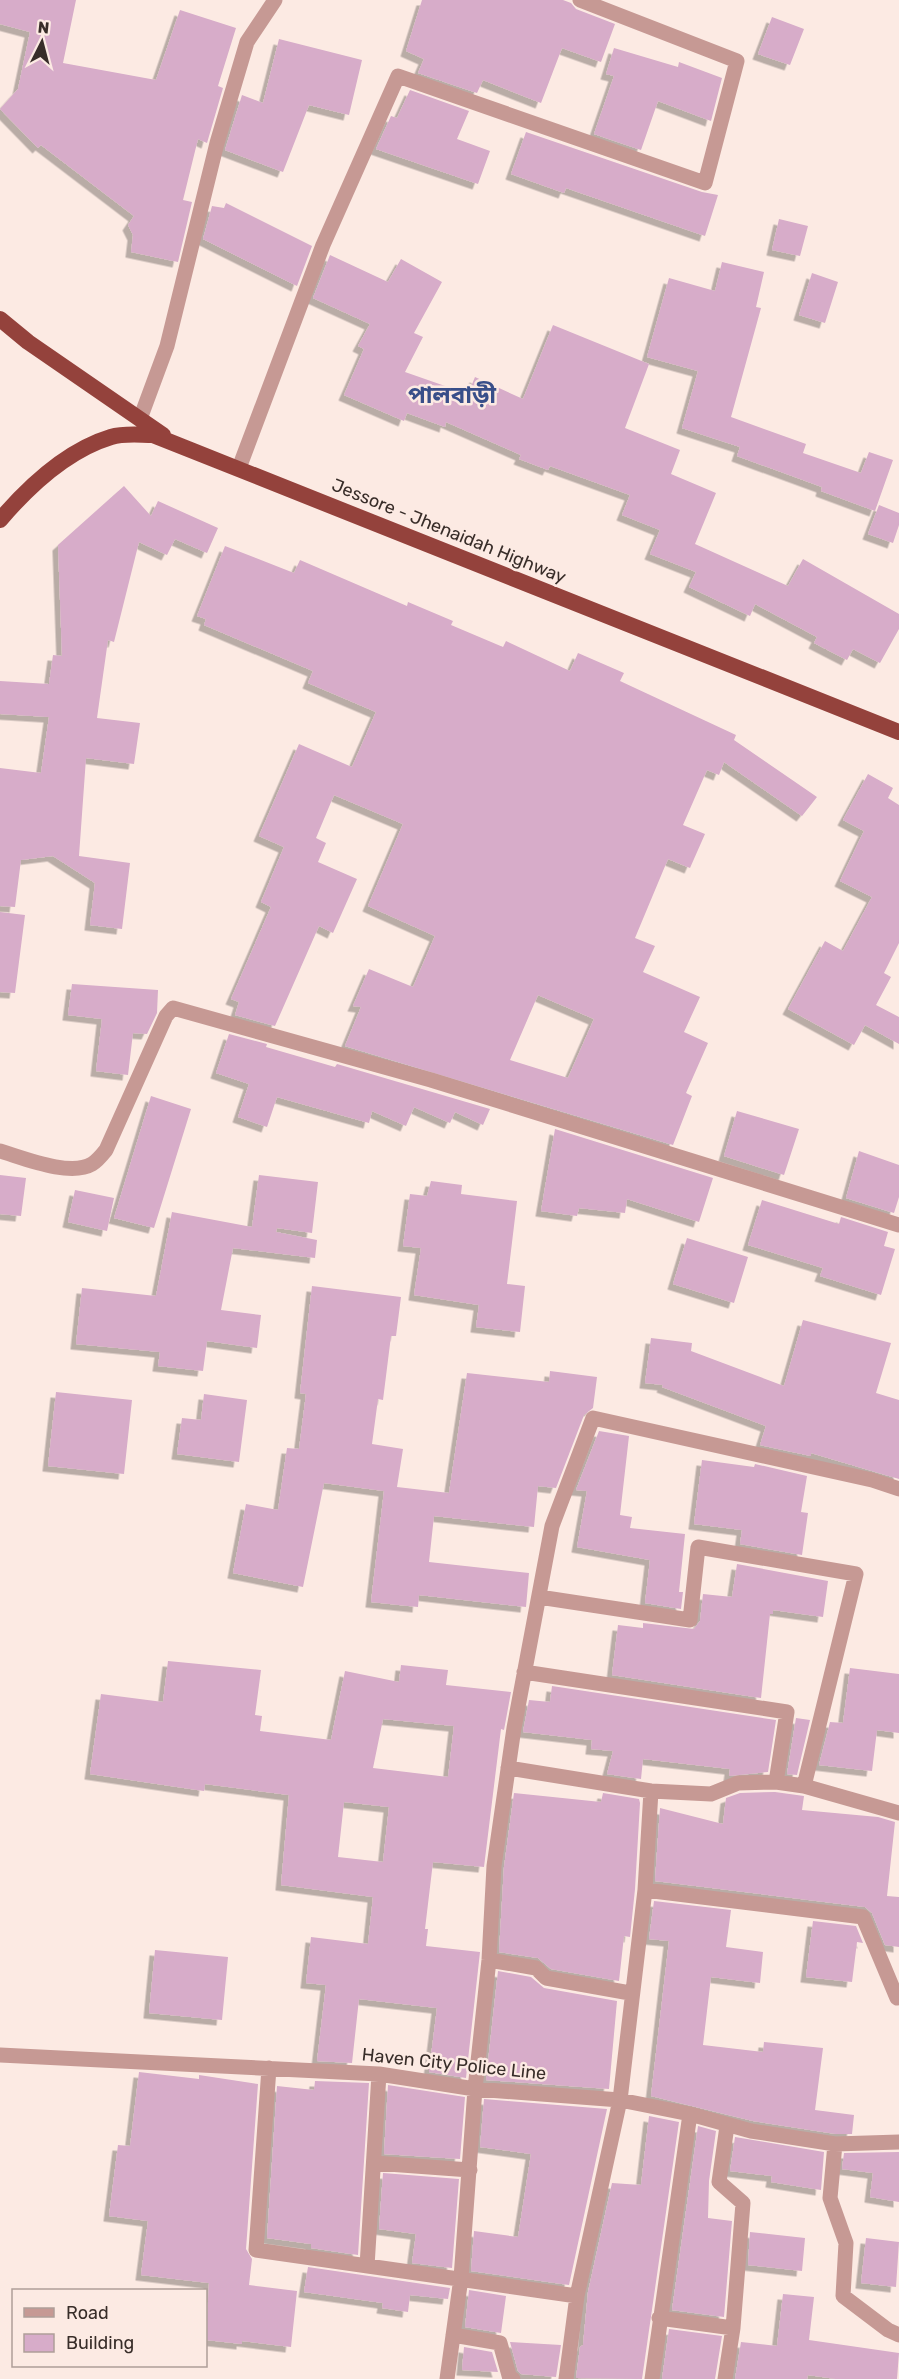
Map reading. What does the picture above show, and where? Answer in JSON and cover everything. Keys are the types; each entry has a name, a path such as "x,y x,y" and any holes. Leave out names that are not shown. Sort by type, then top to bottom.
{"highway":[{"path":"0,320 28,342 170,440"},
{"name":"Jessore - Jhenaidah Highway","path":"0,520 30,489 78,452 113,436 153,435 899,732"}],"street":[{"path":"141,419 167,346 217,143 247,42 275,0"},
{"path":"239,468 323,245 398,76 705,183 737,61 580,0"},
{"path":"0,1151 55,1166 79,1169 94,1164 106,1150 166,1016 173,1008 431,1080 899,1225"},
{"path":"447,2379 461,2278 475,2089 489,1960 494,1866 508,1768 552,1526 593,1418 872,1480 899,1489"},
{"path":"539,1598 690,1620 698,1547 856,1574 804,1786"},
{"path":"524,1672 787,1712 776,1782"},
{"path":"508,1768 651,1791 711,1794 738,1782 776,1782 804,1786 899,1813"},
{"path":"566,2379 577,2296 620,2100 630,1993 645,1890 651,1791"},
{"path":"645,1890 863,1917 897,1998"},
{"path":"489,1960 536,1968 546,1978 630,1993"},
{"name":"Haven City Police Line","path":"0,2055 379,2074 475,2089 620,2100 690,2114 727,2126 834,2144 899,2142"},
{"path":"269,2068 256,2250 577,2296"},
{"path":"367,2266 379,2074"},
{"path":"652,2379 690,2114"},
{"path":"725,2379 733,2328 743,2203 719,2182 727,2126"},
{"path":"834,2144 830,2198 846,2243 843,2296 899,2336"},
{"path":"374,2163 470,2170"},
{"path":"659,2318 733,2328"},
{"path":"453,2335 500,2343 510,2379 513,2379"}],"building":[{"path":"0,0 76,0 63,63 156,80 180,10 236,28 218,86 223,88 207,143 198,139 183,200 192,202 178,262 131,252 133,235 128,225 134,216 41,145 38,148 0,109 18,89 30,32 0,24"},
{"path":"422,0 563,0 571,3 576,9 615,24 601,62 562,48 541,103 483,80 477,93 418,73 424,59 406,51"},
{"path":"772,17 804,29 790,65 758,54"},
{"path":"279,39 362,60 349,115 309,105 283,172 225,150 242,95 263,103"},
{"path":"614,48 678,67 679,62 722,78 711,121 658,101 641,150 594,134 614,76 606,74"},
{"path":"410,90 469,111 457,139 490,151 478,184 376,149 391,116 397,118"},
{"path":"526,132 702,192 718,195 705,236 566,188 564,193 511,174"},
{"path":"226,203 312,246 297,286 203,239 212,206 224,208"},
{"path":"779,219 808,226 800,256 772,250"},
{"path":"330,255 388,282 401,259 442,282 414,333 423,337 405,372 468,394 475,377 523,399 553,325 649,364 625,428 680,450 671,474 716,493 695,544 788,586 803,559 899,614 899,629 880,663 853,649 847,660 814,643 817,637 755,604 750,616 689,587 696,572 650,554 660,530 622,515 630,495 550,466 548,470 519,459 521,455 446,422 445,427 407,413 404,421 344,395 364,349 358,346 370,324 313,298"},
{"path":"722,262 764,272 756,307 761,308 731,417 806,444 803,453 861,473 869,452 893,460 875,511 821,491 822,487 737,456 740,447 682,428 698,371 647,357 669,278 715,291"},
{"path":"812,273 838,282 825,323 799,315"},
{"path":"124,486 151,516 158,501 218,528 207,553 175,539 167,555 139,542 114,642 108,640 97,718 140,723 134,764 86,758 79,856 130,863 122,929 90,925 95,883 53,856 21,860 15,907 0,906 0,768 41,773 49,717 0,714 0,681 49,684 53,655 62,656 58,545"},
{"path":"879,505 899,513 899,525 893,543 868,534"},
{"path":"225,546 294,573 300,560 407,606 408,602 453,621 451,625 503,647 506,641 570,671 578,653 624,673 620,681 736,735 734,740 817,797 802,816 724,762 719,775 707,770 683,825 705,834 690,868 668,859 635,938 655,946 643,972 700,997 684,1032 708,1043 686,1093 692,1096 673,1145 345,1046 361,1007 353,1006 369,969 413,987 435,936 368,906 403,824 334,795 316,838 326,843 318,862 357,879 333,933 319,926 275,1026 235,1015 239,1002 231,999 271,907 261,902 284,847 259,836 299,744 352,767 376,712 308,683 313,671 204,625 206,619 197,616","holes":["538,995 594,1019 568,1078 510,1060"]},
{"path":"868,774 893,788 888,798 899,805 899,943 884,973 891,977 876,1005 899,1017 899,1044 865,1025 854,1045 788,1009 825,941 843,951 872,897 840,881 864,831 843,820"},
{"path":"0,912 25,915 15,993 0,992"},
{"path":"72,984 158,990 157,1013 147,1034 133,1033 128,1075 96,1071 102,1019 68,1015"},
{"path":"229,1034 335,1067 337,1064 490,1109 483,1125 455,1112 450,1123 414,1107 406,1126 372,1111 369,1123 277,1097 267,1127 238,1117 249,1084 216,1073"},
{"path":"151,1096 191,1109 154,1228 114,1218"},
{"path":"737,1111 799,1129 784,1175 724,1156"},
{"path":"555,1129 713,1178 699,1222 627,1199 625,1213 579,1208 577,1216 541,1211"},
{"path":"859,1151 899,1165 899,1197 894,1213 846,1198"},
{"path":"0,1175 26,1178 21,1216 0,1214"},
{"path":"259,1175 318,1182 312,1233 277,1228 276,1232 317,1240 315,1258 233,1248 221,1310 261,1315 257,1348 207,1341 203,1371 158,1366 160,1352 76,1344 82,1288 156,1296 172,1212 252,1227"},
{"path":"431,1181 462,1185 461,1194 517,1201 507,1284 525,1286 520,1332 476,1327 479,1305 414,1295 421,1248 403,1246 410,1194 427,1196"},
{"path":"75,1190 114,1198 107,1231 68,1222"},
{"path":"762,1200 839,1224 841,1217 888,1232 884,1246 895,1249 881,1295 820,1276 823,1268 748,1245"},
{"path":"687,1238 748,1257 734,1303 673,1284"},
{"path":"312,1286 401,1297 396,1336 391,1336 383,1400 378,1399 372,1444 403,1449 397,1487 449,1493 467,1373 549,1382 550,1371 597,1377 593,1408 584,1415 556,1488 538,1486 534,1527 434,1516 429,1562 529,1573 526,1607 419,1595 418,1607 371,1602 384,1491 324,1483 303,1587 233,1573 246,1504 278,1510 287,1448 299,1449 306,1394 300,1393"},
{"path":"803,1320 891,1343 876,1393 899,1400 899,1479 811,1453 811,1456 760,1445 766,1426 662,1387 663,1385 645,1383 651,1338 692,1343 691,1351 784,1386"},
{"path":"56,1392 132,1400 124,1474 48,1466"},
{"path":"204,1394 247,1400 239,1462 177,1454 182,1418 201,1420"},
{"path":"599,1431 629,1436 620,1515 632,1517 630,1528 685,1534 679,1592 683,1592 681,1609 645,1603 650,1560 577,1547 587,1491 576,1490"},
{"path":"702,1460 754,1467 755,1464 807,1476 801,1512 808,1513 802,1555 740,1544 742,1530 694,1524"},
{"path":"737,1564 828,1581 823,1617 773,1610 773,1614 770,1614 761,1698 612,1675 618,1625 643,1628 643,1623 694,1629 700,1621 703,1594 732,1597"},
{"path":"168,1661 261,1670 255,1715 262,1716 260,1731 331,1740 345,1671 399,1682 401,1665 448,1670 446,1685 511,1692 504,1730 501,1729 484,1867 433,1862 425,1929 428,1929 426,1946 480,1952 466,2078 429,2072 437,2008 359,1999 352,2063 317,2061 326,1985 306,1983 311,1937 368,1944 373,1897 281,1885 289,1795 205,1784 204,1791 90,1774 101,1694 163,1702","holes":["383,1719 454,1726 448,1777 373,1768","344,1802 389,1807 383,1862 338,1857"]},
{"path":"850,1668 899,1674 899,1733 877,1730 872,1771 819,1765 830,1722 843,1723"},
{"path":"552,1686 776,1720 768,1772 729,1776 730,1769 643,1759 641,1779 607,1774 613,1751 591,1749 592,1740 523,1732 529,1700 550,1702"},
{"path":"796,1718 810,1720 797,1775 787,1774"},
{"path":"775,1792 804,1796 802,1810 878,1817 895,1822 887,1896 899,1897 899,1947 885,1945 872,1913 865,1907 655,1881 660,1808 723,1824 726,1798 740,1793"},
{"path":"514,1793 601,1802 603,1793 639,1799 635,1889 630,1937 624,1936 619,1981 551,1969 538,1958 499,1952 504,1867"},
{"path":"654,1901 731,1910 726,1947 763,1952 760,1983 711,1977 703,2045 763,2052 764,2042 823,2048 815,2110 854,2115 852,2134 836,2134 753,2121 651,2096 669,1941 649,1939"},
{"path":"813,1921 856,1926 863,1943 857,1942 852,1982 806,1977"},
{"path":"155,1950 228,1957 222,2020 149,2013"},
{"path":"498,1971 531,1977 544,1988 617,2001 609,2089 486,2080"},
{"path":"139,2072 199,2079 199,2075 258,2084 246,2249 252,2259 249,2285 297,2291 291,2347 242,2341 242,2344 207,2340 209,2283 141,2275 148,2221 109,2216 118,2145 130,2146"},
{"path":"315,2081 369,2083 358,2255 311,2248 311,2244 267,2238 277,2086 314,2090"},
{"path":"388,2085 465,2097 460,2159 384,2154"},
{"path":"484,2099 607,2109 569,2285 471,2271 474,2231 518,2237 531,2154 480,2147"},
{"path":"649,2116 679,2122 642,2379 576,2378 580,2347 583,2345 588,2292 612,2183 641,2185"},
{"path":"698,2126 716,2131 709,2181 708,2218 732,2221 724,2317 672,2310"},
{"path":"735,2137 824,2152 821,2190 771,2182 772,2176 730,2171"},
{"path":"899,2152 899,2202 870,2197 873,2173 842,2169 844,2153"},
{"path":"383,2173 459,2179 452,2268 412,2263 416,2234 379,2229"},
{"path":"750,2232 805,2238 802,2271 748,2265"},
{"path":"866,2238 899,2242 896,2287 861,2283"},
{"path":"308,2267 450,2288 448,2299 410,2295 408,2312 382,2308 383,2303 304,2292"},
{"path":"469,2290 506,2296 501,2333 465,2327"},
{"path":"783,2294 814,2297 809,2340 899,2353 897,2379 836,2379 808,2375 807,2379 735,2379 741,2342 777,2346"},
{"path":"669,2329 722,2336 715,2379 662,2379"},
{"path":"510,2342 561,2345 556,2377 521,2374 518,2371"},
{"path":"464,2347 492,2352 498,2372 462,2370"}],"district":[{"name":"পালবাড়ী","path":"452,395"}]}
